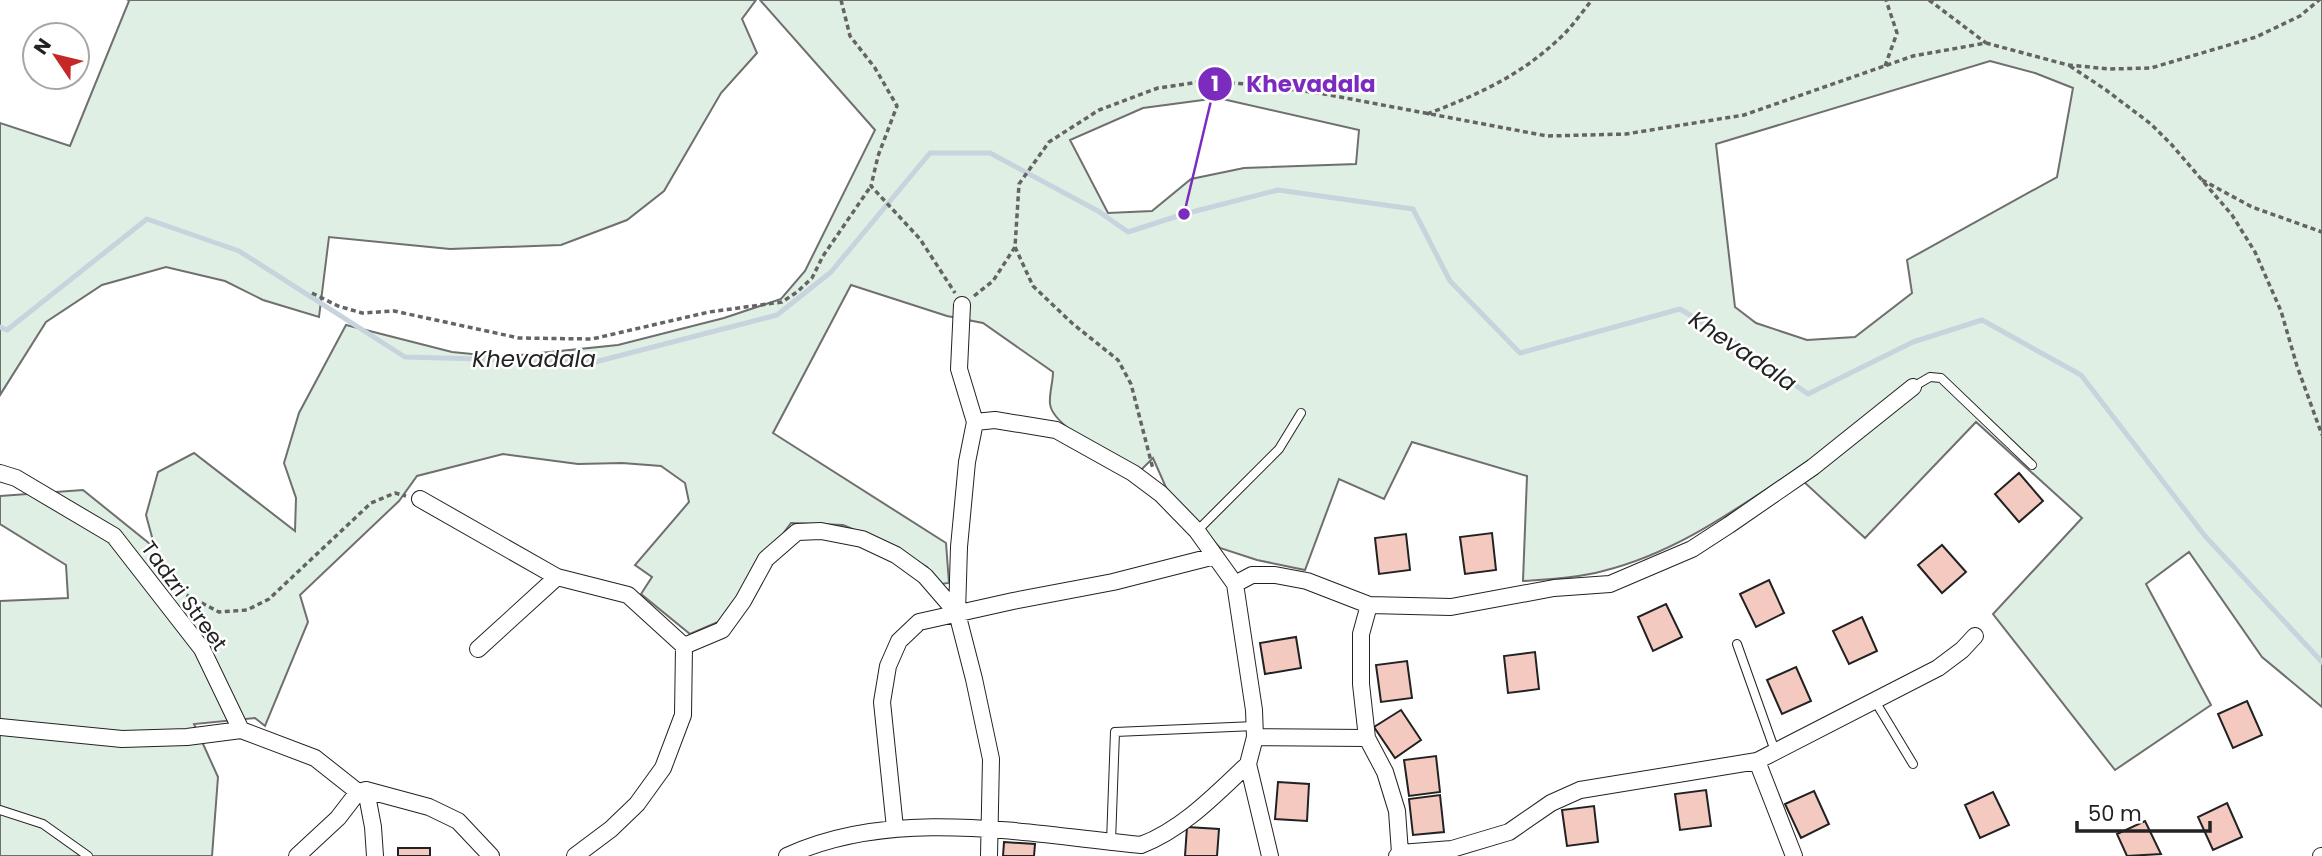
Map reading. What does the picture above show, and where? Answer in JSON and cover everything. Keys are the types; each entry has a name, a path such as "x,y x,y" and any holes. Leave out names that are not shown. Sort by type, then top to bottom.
{"street":[{"path":"962,305 959,369 975,422 967,463 959,547 957,613 974,679 990,760 989,856"},
{"path":"1235,584 1252,575 1275,575 1307,581 1369,605 1451,607 1554,588 1609,584 1692,549 1730,525 1813,467 1913,387"},
{"path":"975,422 995,420 1056,430 1133,473 1161,494 1197,531 1235,584 1255,732 1248,764 1270,856"},
{"name":"Tadzri Street","path":"0,473 16,478 114,536 202,649 241,730"},
{"path":"420,499 557,577 628,595 684,646 683,715 663,768 637,804 611,830 575,856"},
{"path":"684,646 722,630 743,601 766,559 797,532 821,531 862,539 896,555 925,576 957,613"},
{"path":"895,828 881,702 888,666 898,641 919,622 1114,582 1215,556"},
{"path":"478,649 557,577"},
{"path":"1369,605 1361,634 1361,684 1367,738 1385,772 1397,811 1399,854 1452,849 1509,832 1550,803 1580,790 1757,761 1938,668 1975,636"},
{"path":"0,727 122,739 187,737 241,730 315,758 362,791 429,807 458,821 491,856"},
{"path":"1255,732 1367,738"},
{"path":"1757,761 1794,856"},
{"path":"787,856 809,845 895,828 989,829 1111,842 1142,850 1177,826 1248,764"},
{"path":"297,856 338,818 362,791"},
{"path":"362,791 373,827 375,856"}],"lane":[{"path":"1913,387 1930,377 1941,377 2032,465"},
{"path":"1197,531 1279,449 1301,413"},
{"path":"1737,644 1775,751"},
{"path":"1875,701 1913,764"},
{"path":"1111,842 1115,732 1255,732"},
{"path":"0,810 43,824 88,856"}],"path":[{"path":"312,293 338,306 362,313 394,312 519,338 592,339 709,312 782,302 812,278 823,256 871,186 878,156 897,106 875,68 850,36 841,0"},
{"path":"1426,114 1477,95 1521,70 1561,37 1592,0"},
{"path":"1885,66 1897,33 1886,0"},
{"path":"1929,0 1986,43 2068,65 2110,69 2151,68 2256,37 2300,16 2319,0"},
{"path":"1161,494 1131,384 1118,360 1073,324 1033,286 1015,247 1019,184 1049,142 1099,110 1158,88 1207,81 1319,93 1547,136 1626,134 1744,115 1913,56 1986,43"},
{"path":"2068,65 2151,124 2172,144 2232,215 2255,252 2281,311 2301,379 2322,435"},
{"path":"2200,178 2252,207 2322,232"},
{"path":"871,186 919,239 962,305 993,281 1015,247"},
{"path":"175,589 219,612 247,610 269,599 371,503 395,493 420,499"}],"green space":[{"path":"128,0 756,0 742,19 757,53 721,93 664,191 627,220 561,245 450,249 329,237 319,317 263,300 225,281 166,267 102,285 46,322 0,395 0,123 70,146"},
{"path":"760,0 2322,0 2322,707 2262,657 2189,552 2146,584 2211,705 2115,770 1993,614 2082,518 1976,422 1865,538 1804,482 1797,469 1704,528 1656,553 1593,573 1523,581 1527,476 1412,442 1384,499 1339,479 1305,570 1257,560 1220,548 1168,492 1153,458 1141,470 1075,433 1054,414 1050,404 1053,372 983,323 947,316 851,285 773,433 946,543 949,583 941,584 927,567 886,543 843,525 791,523 718,622 690,634 641,594 652,577 635,565 689,502 685,483 661,466 578,464 503,454 417,476 399,501 300,595 308,622 265,726 255,718 194,724 218,777 212,856 0,856 0,601 68,598 66,565 0,524 0,496 83,490 155,548 146,515 158,472 194,453 295,531 296,498 284,463 299,413 346,325 452,352 502,357 618,345 724,318 781,299 805,271 875,130","holes":["1990,61 2035,73 2073,88 2057,177 1907,260 1912,293 1855,337 1807,340 1756,323 1735,307 1716,144","1218,98 1359,130 1356,164 1244,168 1191,179 1152,211 1108,213 1070,140 1143,108"]}],"building":[{"path":"2019,473 2043,501 2019,522 1995,494"},
{"path":"1492,533 1496,570 1465,574 1460,537"},
{"path":"1406,534 1410,570 1379,574 1375,538"},
{"path":"1942,545 1966,572 1942,593 1918,565"},
{"path":"1769,580 1784,613 1756,627 1740,594"},
{"path":"1666,604 1682,637 1653,651 1638,617"},
{"path":"1862,617 1877,651 1849,664 1833,631"},
{"path":"1296,637 1301,668 1265,674 1260,643"},
{"path":"1535,652 1539,689 1508,693 1504,656"},
{"path":"1407,661 1412,698 1381,702 1376,665"},
{"path":"1796,667 1811,701 1782,714 1767,680"},
{"path":"2247,701 2262,735 2233,748 2218,714"},
{"path":"1401,710 1421,740 1395,758 1374,727"},
{"path":"1436,756 1440,792 1409,796 1404,760"},
{"path":"1278,782 1309,784 1307,821 1275,819"},
{"path":"1706,790 1711,826 1680,830 1675,794"},
{"path":"1814,791 1829,824 1801,838 1785,804"},
{"path":"1993,792 2009,825 1980,838 1965,805"},
{"path":"1440,795 1444,832 1413,835 1409,799"},
{"path":"2227,803 2242,837 2213,850 2198,817"},
{"path":"1594,806 1598,842 1567,846 1562,810"},
{"path":"2145,821 2161,854 2127,856 2117,834"},
{"path":"1187,827 1219,829 1217,856 1185,856"},
{"path":"1004,842 1035,844 1034,856 1003,856"},
{"path":"398,848 430,848 430,856 398,856"}],"waterway":[{"name":"Khevadala","path":"0,327 7,330 147,219 239,251 405,357 595,362 777,315 831,272 930,153 990,153 1098,211 1128,232 1184,214 1278,190 1413,209 1450,281 1520,353 1680,309 1734,342 1808,394 1913,342 1982,320 2081,375 2205,536 2322,662"}],"place":[{"name":"Khevadala","path":"1184,214"}]}
